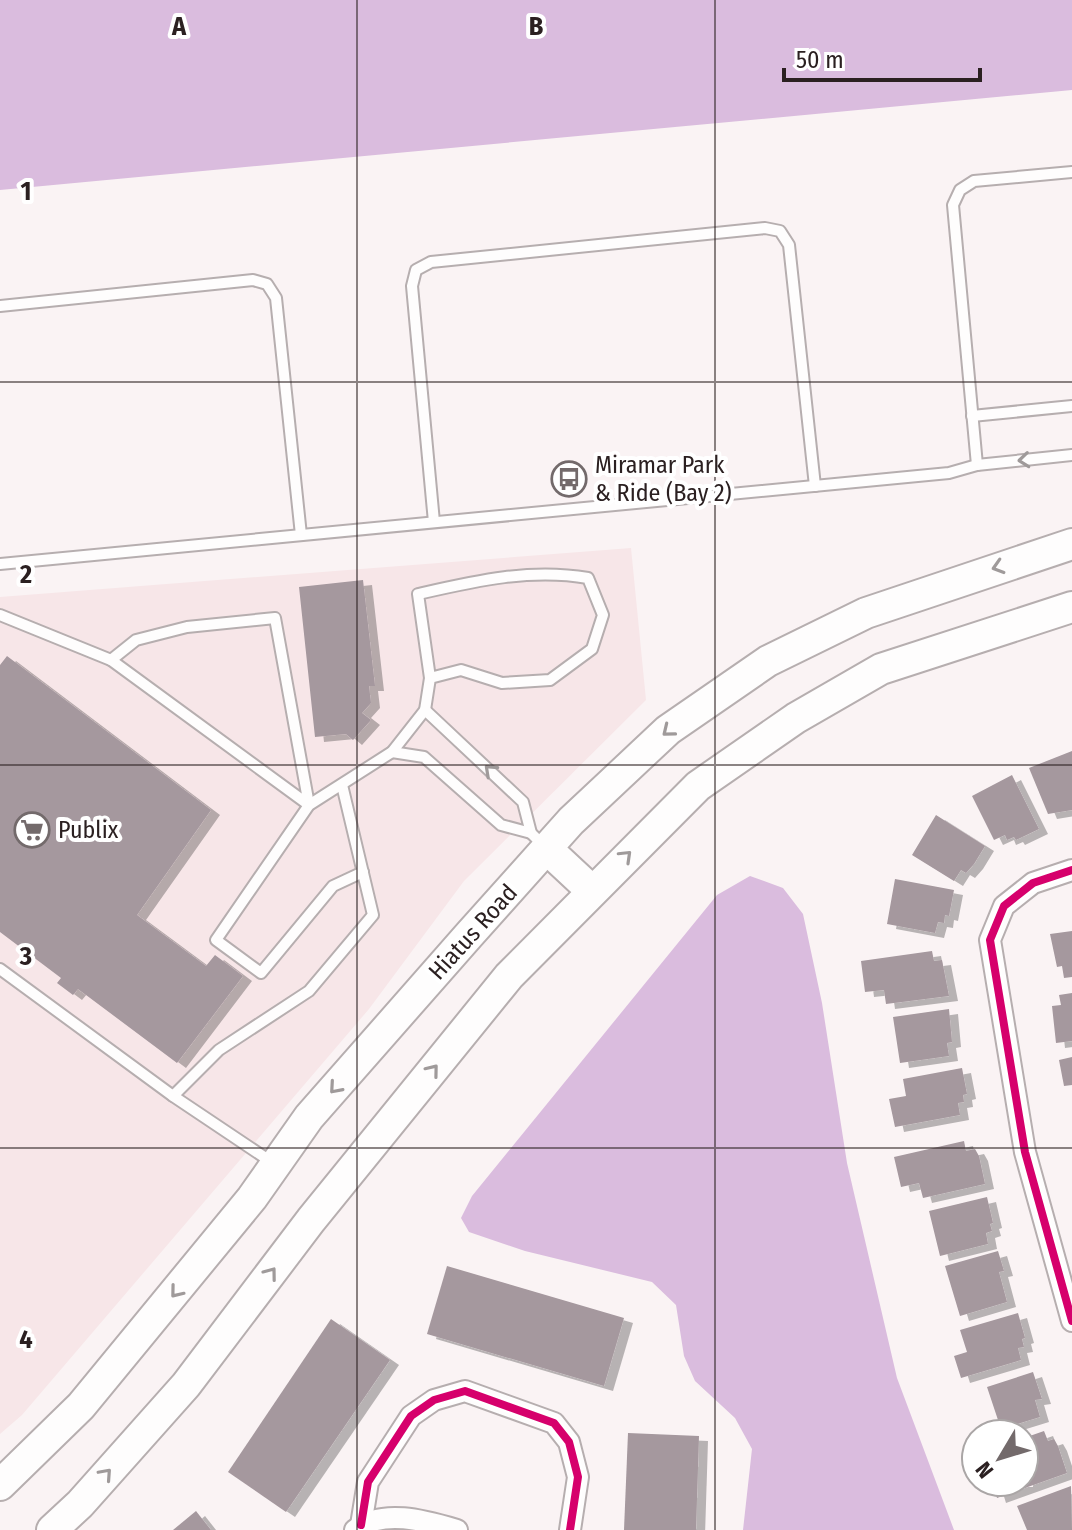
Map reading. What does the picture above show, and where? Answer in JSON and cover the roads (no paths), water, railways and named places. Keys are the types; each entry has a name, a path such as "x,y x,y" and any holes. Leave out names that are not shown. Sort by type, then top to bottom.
{"main road":[{"name":"Hiatus Road","path":"0,1485 49,1440 137,1340 309,1117 539,841 571,821 668,730 768,661 866,613 1072,544"},
{"path":"52,1530 80,1504 186,1385 311,1220 499,988 591,890 698,786 796,718 881,669 1072,607"},
{"path":"539,841 591,890"},
{"path":"0,1454 49,1440"}],"street":[{"path":"1072,870 1033,883 1004,906 990,940 1025,1152 1072,1321"},
{"path":"457,1530 417,1518 358,1527 368,1482 411,1416 434,1400 465,1391 554,1423 569,1442 578,1477 570,1530"}],"lane":[{"path":"977,465 953,205 960,190 974,181 1072,172"},
{"path":"434,522 412,286 416,270 431,262 765,228 780,231 789,245 815,486"},
{"path":"0,306 253,280 267,284 276,298 301,535"},
{"path":"972,416 1072,406"},
{"path":"0,564 949,473 977,465 1072,455"},
{"path":"363,872 333,886 261,973 216,940 309,805 392,752 425,710 430,678 418,594 491,578 555,573 588,578 603,615 592,649 550,680 502,683 461,670 430,678"},
{"path":"0,615 111,660 309,805"},
{"path":"111,660 136,640 174,630 275,618 309,805"},
{"path":"425,710 523,802 539,841"},
{"path":"392,752 424,757 501,825 539,841"},
{"path":"173,1096 219,1050 309,991 373,915 342,785"},
{"path":"0,969 173,1096 275,1164"}],"place":[{"name":"Miramar Park & Ride (Bay 2)","path":"569,479"},
{"name":"Publix","path":"32,830"}]}
